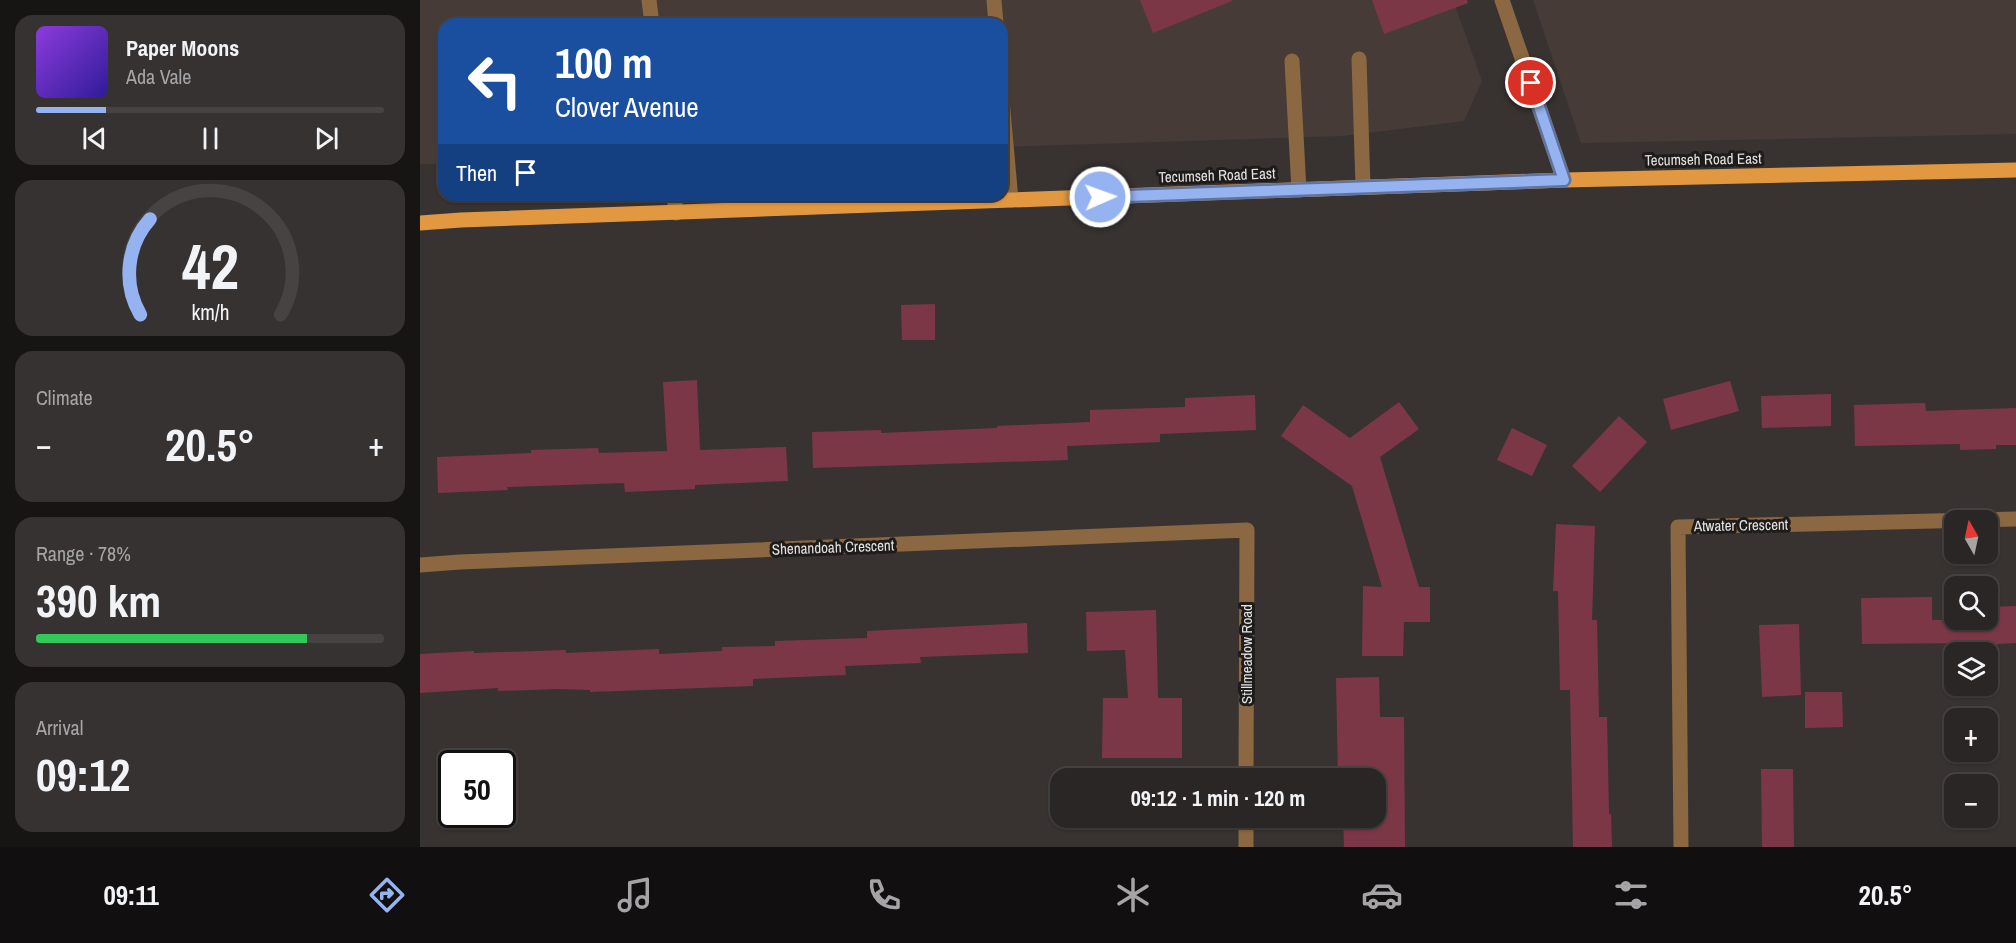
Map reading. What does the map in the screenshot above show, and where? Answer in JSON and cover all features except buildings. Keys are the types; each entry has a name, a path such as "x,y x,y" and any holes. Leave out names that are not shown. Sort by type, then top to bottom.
{"main road":[{"name":"Tecumseh Road East","path":"1008,200 1564,180 2016,170"},
{"name":"Tecumseh Road East","path":"420,223 985,201"}],"street":[{"path":"649,0 651,18"},
{"path":"994,0 996,18"},
{"path":"1502,0 1564,180"},
{"path":"1359,59 1363,187"},
{"path":"1292,61 1299,190"},
{"path":"1008,167 1011,200"},
{"path":"675,201 676,213"},
{"name":"Atwater Crescent","path":"1681,847 1678,527 2016,519"},
{"name":"Shenandoah Crescent","path":"420,565 1247,530"},
{"name":"Stillmeadow Road","path":"1246,768 1247,530"},
{"path":"1246,828 1246,847"}],"shaded area":[{"path":"420,0 1453,0 1482,81 1464,121 1343,136 1008,147 1008,18 438,18 438,164 420,164"},
{"path":"1533,0 2016,0 2016,134 1581,143"}],"route":[{"path":"1100,197 1564,180 1531,83"}]}
